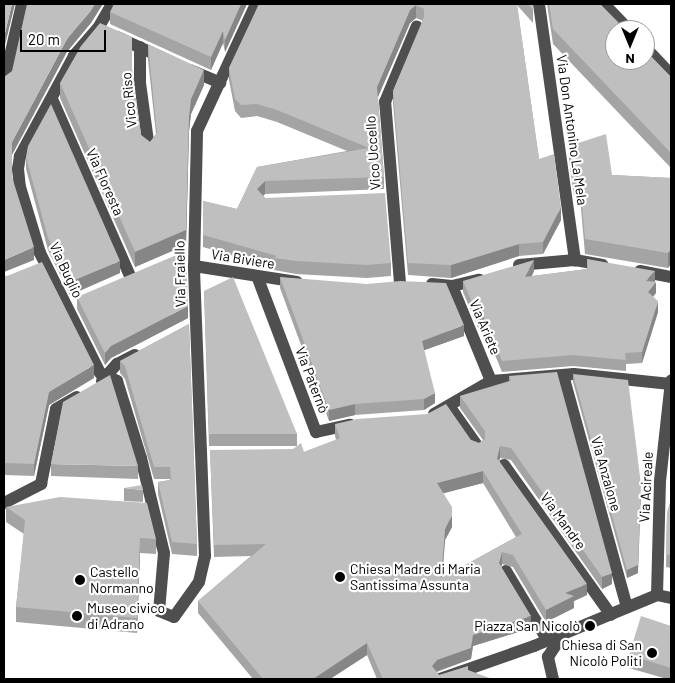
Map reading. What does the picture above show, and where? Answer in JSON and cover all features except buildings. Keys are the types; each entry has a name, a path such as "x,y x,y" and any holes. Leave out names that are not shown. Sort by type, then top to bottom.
{"street":[{"path":"4,82 9,32 22,4"},
{"name":"Via Buglio","path":"112,4 98,28 74,56 20,156 18,168 20,187 45,264 100,373 107,374 117,381 156,511 164,553 159,611 174,618 198,582 205,556"},
{"name":"Via Fraiello","path":"205,556 206,454 196,323 194,266 189,253 197,131 256,4"},
{"name":"Via Don Antonino La Mela","path":"539,4 575,260"},
{"path":"604,4 619,20"},
{"name":"Vico Uccello","path":"400,283 387,197 385,102 417,26"},
{"path":"98,28 220,83"},
{"name":"Vico Riso","path":"140,47 140,83 149,149"},
{"path":"655,58 671,76"},
{"name":"Via Floresta","path":"52,99 135,276 114,285"},
{"path":"505,270 522,264 575,260 671,277"},
{"path":"29,271 45,264"},
{"name":"Via Biviere","path":"194,266 313,283"},
{"name":"Via Paternò","path":"257,276 316,432 365,423"},
{"path":"384,284 452,286 489,276"},
{"name":"Via Ariete","path":"452,286 492,381"},
{"path":"66,305 82,298"},
{"path":"178,332 196,323"},
{"path":"4,503 41,484 56,409 89,390 117,364 144,350"},
{"path":"418,419 426,418 492,381 563,375 671,382"},
{"name":"Via Anzalone","path":"563,375 627,607"},
{"name":"Via Acireale","path":"657,595 660,481 671,382"},
{"path":"449,406 478,447"},
{"name":"Via Mandre","path":"504,465 610,614"},
{"path":"21,494 34,502"},
{"path":"137,510 156,511"},
{"path":"506,571 548,641"},
{"path":"440,679 548,641 657,595 671,598"},
{"path":"553,679 548,657 552,646 563,634"}],"place":[{"name":"Chiesa Madre di Maria Santissima Assunta","path":"340,577"},
{"name":"Castello Normanno","path":"80,580"},
{"name":"Museo civico di Adrano","path":"77,616"},
{"name":"Piazza San Nicolò","path":"590,626"},
{"name":"Chiesa di San Nicolò Politi","path":"652,653"}]}
